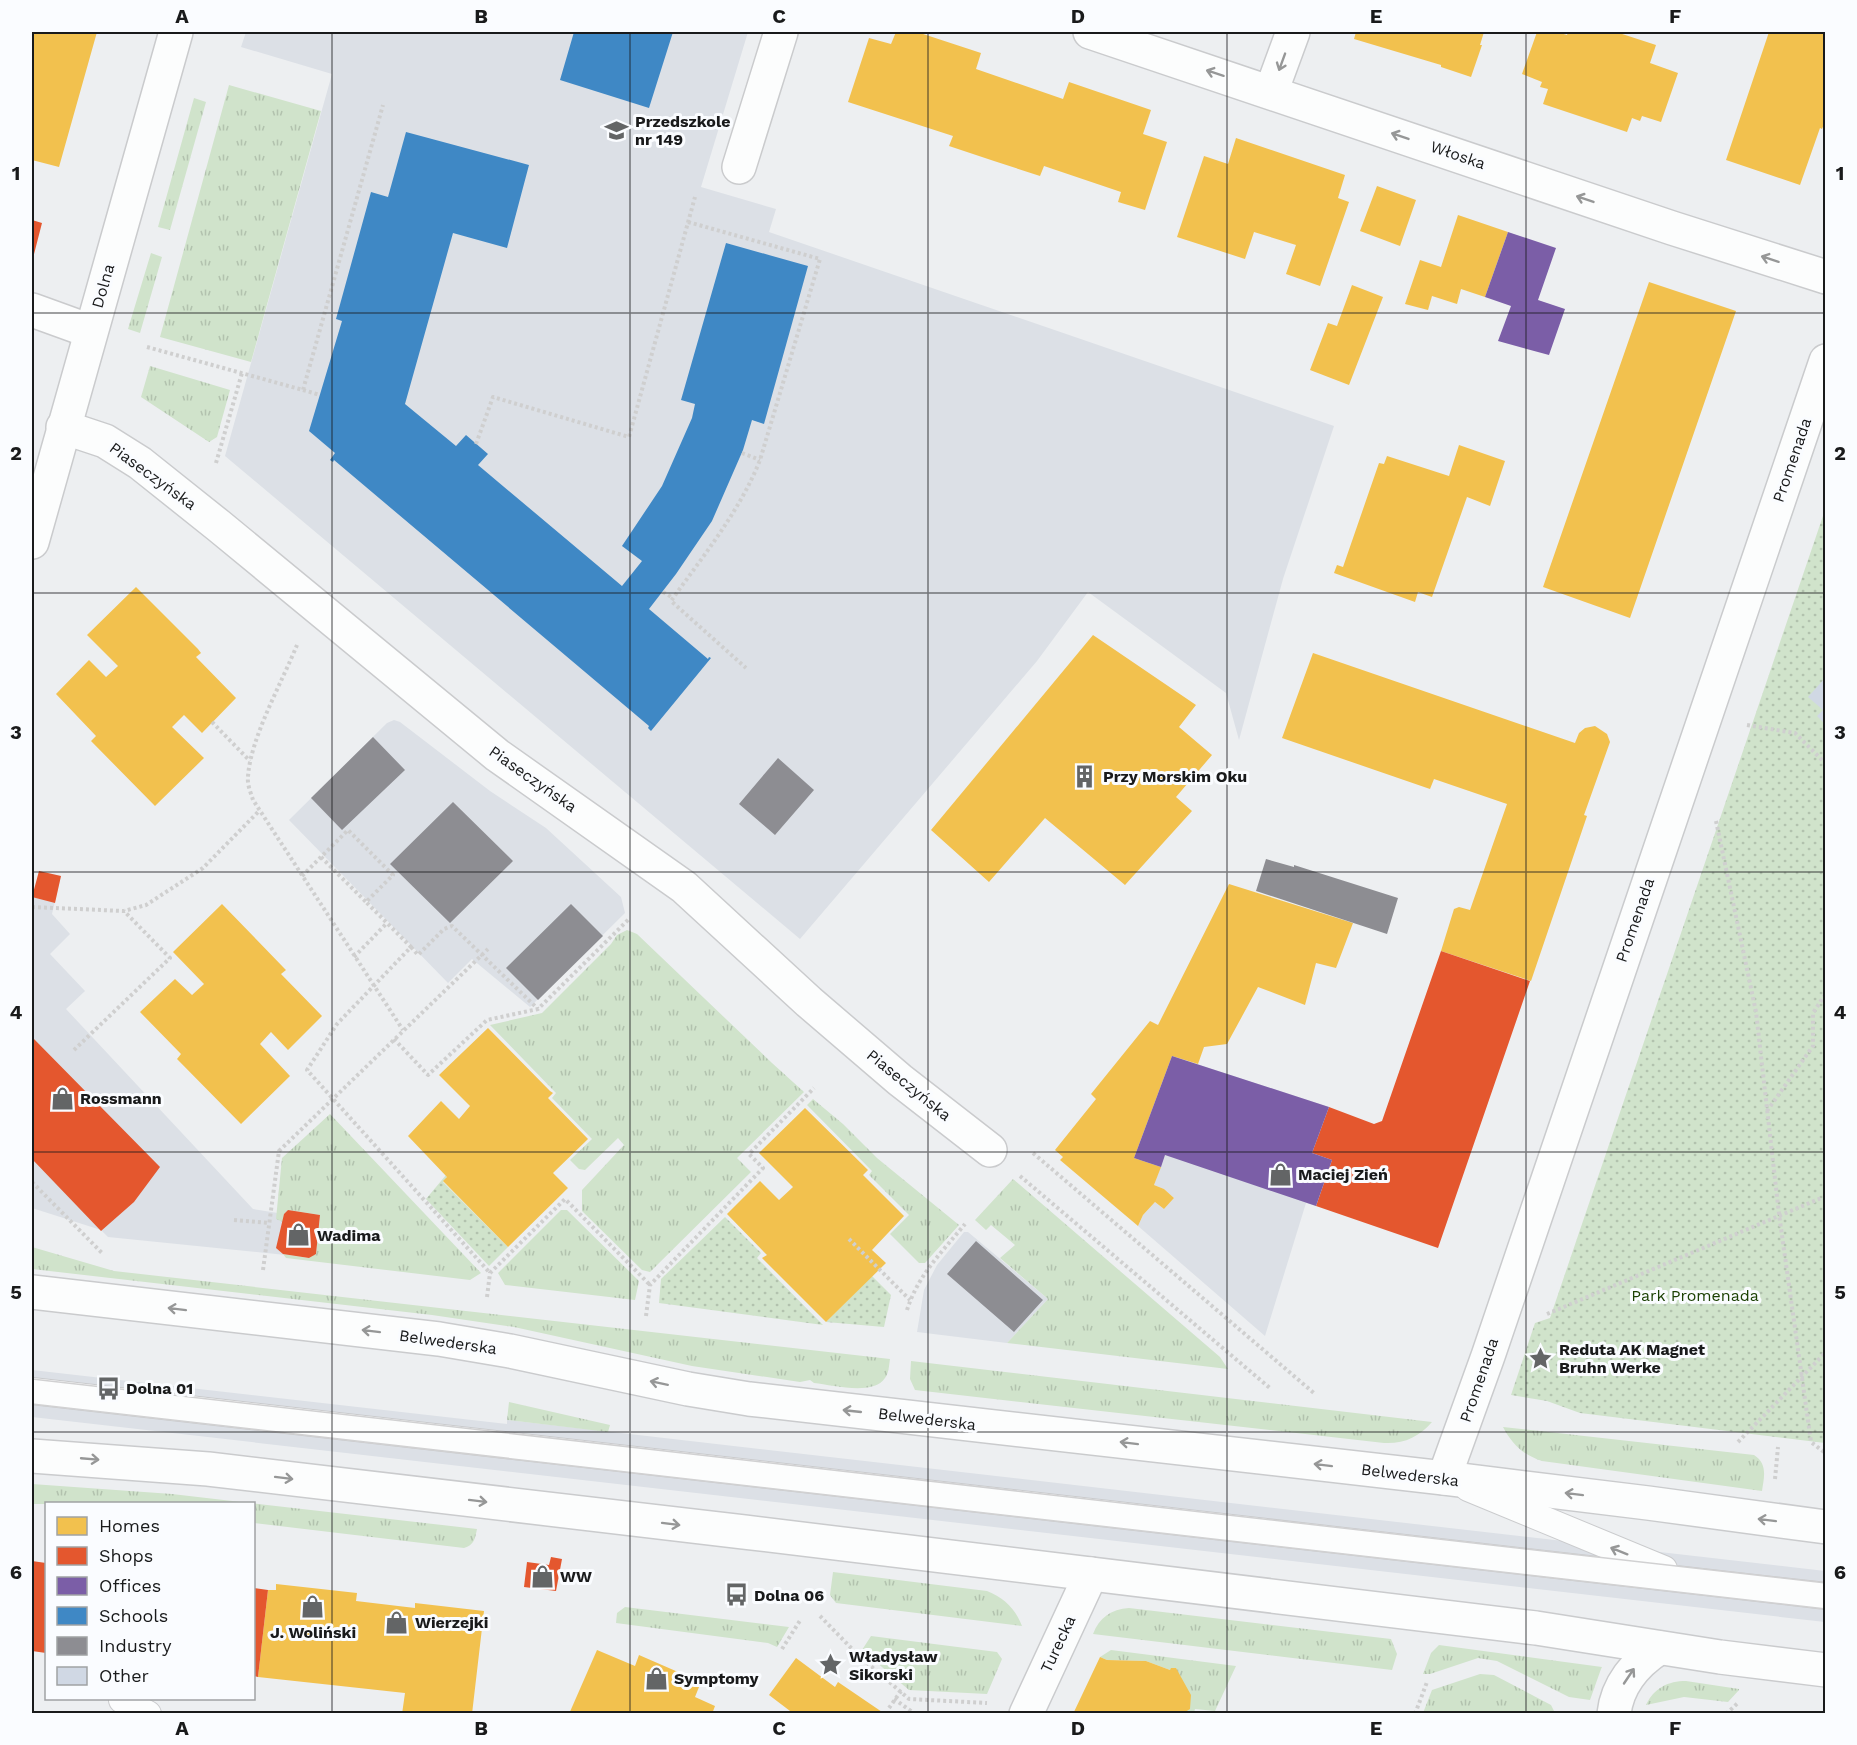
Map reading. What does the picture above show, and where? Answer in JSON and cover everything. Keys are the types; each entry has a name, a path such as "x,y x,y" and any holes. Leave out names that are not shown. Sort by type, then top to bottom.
{"street":[{"name":"Dolna","path":"32,542 176,32"},
{"path":"739,168 781,32"},
{"name":"Włoska","path":"1090,32 1672,228 1826,277"},
{"path":"1271,92 1293,32"},
{"path":"32,310 90,331"},
{"name":"Promenada","path":"1444,1478 1826,361"},
{"name":"Piaseczyńska","path":"63,426 105,441 140,463 497,755 684,887 808,1002 900,1080 990,1150"},
{"name":"Belwederska","path":"32,1292 466,1343 688,1389 748,1399 1444,1478 1826,1527"},
{"path":"32,1456 208,1469 1091,1574 1536,1628 1659,1648 1826,1670"},
{"name":"Turecka","path":"1026,1713 1091,1574"},
{"path":"1614,1713 1618,1695 1626,1681 1645,1657 1659,1648"}],"lane":[{"path":"32,1391 1826,1596"},
{"path":"1444,1478 1692,1581"},
{"path":"122,1700 148,1713"}],"path":[{"path":"303,390 383,105"},
{"path":"476,444 493,397 629,437 695,197"},
{"path":"688,222 820,259 760,460 751,482 671,601 746,668"},
{"path":"147,347 320,395"},
{"path":"216,463 242,373"},
{"path":"742,453 760,460"},
{"path":"663,592 673,598"},
{"path":"298,642 264,720 250,761 248,780 253,800 403,1030"},
{"path":"212,722 250,761"},
{"path":"1745,725 1795,733 1826,764"},
{"path":"32,907 124,911 146,905 203,868 260,810"},
{"path":"1714,815 1756,1012 1779,1214 1811,1442 1824,1452"},
{"path":"302,876 348,830 393,875 366,902"},
{"path":"321,857 418,955 444,929 452,926 538,1009"},
{"path":"74,1050 170,958 124,911"},
{"path":"394,1039 428,1075 487,1020 538,1009 630,918"},
{"path":"354,957 387,923"},
{"path":"411,948 337,1024 307,1070 490,1273"},
{"path":"263,1270 279,1151 488,949"},
{"path":"1767,1112 1813,1046 1813,1013 1826,993"},
{"path":"645,1316 650,1285 763,1168 749,1154 814,1088"},
{"path":"990,1150 1271,1389"},
{"path":"1033,1153 1315,1394"},
{"path":"32,1182 102,1253"},
{"path":"1543,1316 1826,1196"},
{"path":"487,1297 490,1273 565,1199 650,1285"},
{"path":"234,1220 269,1223"},
{"path":"907,1310 912,1294 928,1267 966,1224"},
{"path":"849,1239 910,1300"},
{"path":"1738,1442 1826,1352"},
{"path":"1774,1481 1779,1447"},
{"path":"820,1616 858,1655 909,1698 965,1701"},
{"path":"783,1649 801,1620"},
{"path":"1415,1713 1426,1682"},
{"path":"889,1708 901,1691"},
{"path":"894,1699 915,1713"}],"shaded area":[{"path":"246,32 748,32 701,187 776,209 769,232 1334,426 1283,579 1239,740 1226,693 1088,592 1037,661 800,939 225,456 332,74 241,47"},
{"path":"394,720 400,722 490,791 546,828 621,897 625,913 530,1007 472,959 448,983 289,820 387,723"},
{"path":"39,871 61,876 52,914 70,934 50,954 85,991 66,1009 253,1209 284,1214 288,1210 320,1215 315,1258 108,1237 101,1230 32,1208 32,904"},
{"path":"1172,1056 1329,1107 1332,1160 1316,1206 1306,1203 1265,1336 1138,1226 1143,1215 1155,1202 1164,1209 1174,1198 1164,1189 1154,1185 1160,1167 1134,1158"},
{"path":"964,1232 968,1232 1048,1299 1007,1343 917,1332 924,1290 937,1265"},
{"path":"32,1370 507,1424 507,1420 1825,1571 1825,1622 32,1417"}],"green space":[{"path":"229,85 321,111 251,362 160,337"},
{"path":"194,98 206,102 170,230 158,227"},
{"path":"151,253 162,257 140,333 128,329"},
{"path":"150,366 230,390 217,437 209,442 141,397"},
{"name":"Park Promenada","path":"1825,510 1825,1443 1580,1413 1547,1401 1511,1395 1535,1323 1550,1318"},
{"path":"627,930 637,934 804,1092 737,1158 751,1172 650,1272 642,1270 582,1211 582,1190 624,1145 618,1138 585,1170 579,1169 570,1160 592,1139 552,1098 556,1093 490,1025 542,1013 611,944 617,935"},
{"path":"813,1099 843,1124 877,1158 959,1225 925,1263 919,1263 890,1234 909,1215 869,1175 872,1171 807,1105"},
{"path":"330,1114 481,1273 470,1280 286,1258 283,1254 309,1258 316,1254 320,1215 288,1210 284,1214 283,1222 276,1219 282,1158"},
{"path":"446,1175 443,1182 508,1247 489,1266 426,1199"},
{"path":"1013,1179 1220,1357 1228,1369 1007,1343 1048,1299 1000,1258 1015,1245 991,1225 986,1230 975,1220"},
{"path":"561,1210 567,1210 639,1281 635,1300 505,1285 498,1273"},
{"path":"725,1217 761,1253 757,1258 823,1325 659,1303 661,1279"},
{"path":"32,1247 114,1271 890,1359 885,1378 872,1387 842,1387 814,1383 810,1380 800,1382 692,1366 514,1327 432,1315 32,1269"},
{"path":"872,1276 891,1295 884,1327 826,1322"},
{"path":"911,1361 1432,1422 1422,1432 1411,1438 1384,1443 915,1390 910,1379"},
{"path":"509,1402 610,1425 608,1432 507,1420"},
{"path":"1503,1427 1754,1455 1763,1467 1762,1491 1542,1461 1529,1456 1519,1448"},
{"path":"32,1484 172,1494 242,1502 45,1502 45,1504 32,1504"},
{"path":"255,1504 477,1529 474,1541 464,1548 255,1523"},
{"path":"833,1572 987,1591 1008,1604 1022,1626 836,1603 830,1595"},
{"path":"625,1607 789,1627 777,1647 768,1643 616,1623 617,1613"},
{"path":"1129,1608 1391,1639 1397,1654 1392,1670 1093,1634 1106,1615"},
{"path":"871,1636 997,1652 1002,1659 987,1694 909,1690 862,1650"},
{"path":"1439,1645 1602,1667 1590,1700 1569,1697 1497,1661 1478,1658 1430,1674 1423,1674 1431,1653"},
{"path":"1111,1650 1236,1666 1215,1711 1195,1709 1194,1713 1182,1713 1176,1668 1170,1670 1146,1661 1107,1660 1100,1657"},
{"path":"1480,1674 1494,1675 1551,1705 1555,1713 1423,1713 1432,1690"},
{"path":"1686,1681 1739,1690 1728,1702 1684,1697 1646,1705 1653,1694 1662,1687 1673,1682"}],"building: Homes":[{"path":"32,32 97,32 59,167 32,160"},
{"path":"896,32 917,32 981,53 976,69 1063,99 1069,82 1151,110 1143,134 1167,142 1145,210 1118,202 1121,192 1044,166 1040,176 994,161 949,146 953,136 848,102 869,38 891,44"},
{"path":"1356,32 1484,32 1471,77 1441,67 1441,65 1354,39"},
{"path":"1537,32 1557,32 1567,35 1568,32 1616,32 1656,45 1650,63 1678,73 1661,122 1642,116 1640,121 1632,118 1627,132 1543,104 1548,89 1540,87 1542,82 1522,74"},
{"path":"1769,32 1826,32 1826,120 1822,129 1820,128 1800,185 1726,160"},
{"path":"1236,138 1345,175 1338,198 1349,202 1320,286 1286,274 1296,245 1254,232 1245,259 1177,237 1204,156 1228,164"},
{"path":"1377,186 1416,200 1400,246 1360,231"},
{"path":"1458,215 1508,232 1485,297 1461,289 1457,304 1432,296 1428,310 1405,304 1420,260 1441,267"},
{"path":"1649,282 1736,311 1630,618 1543,587"},
{"path":"1352,285 1383,297 1349,385 1310,370 1328,323 1337,326"},
{"path":"1459,445 1505,461 1490,506 1467,497 1432,597 1418,592 1415,602 1334,573 1337,565 1343,567 1379,463 1384,464 1387,456 1449,476"},
{"path":"136,587 198,649 201,653 196,657 236,698 202,733 184,715 172,727 204,758 155,806 91,741 96,736 56,694 89,660 106,677 118,666 87,635"},
{"name":"Przy Morskim Oku","path":"1093,635 1196,705 1179,727 1212,755 1176,797 1192,811 1125,885 1045,818 989,882 931,830"},
{"path":"1313,653 1575,743 1579,733 1585,728 1595,726 1607,734 1610,742 1531,981 1441,951 1454,909 1459,907 1470,910 1507,804 1434,779 1430,789 1282,738"},
{"path":"1229,884 1353,923 1336,968 1316,963 1305,1005 1258,987 1227,1044 1204,1047 1198,1064 1172,1056 1134,1158 1161,1167 1154,1185 1164,1189 1174,1198 1164,1209 1155,1202 1143,1215 1138,1226 1060,1160 1063,1157 1055,1150 1096,1099 1091,1094 1150,1021 1158,1025"},
{"path":"222,904 286,970 281,974 322,1016 288,1050 271,1032 260,1044 290,1076 241,1124 177,1059 181,1054 140,1012 175,979 192,995 204,984 173,952"},
{"path":"488,1028 553,1093 548,1098 588,1139 553,1173 568,1188 508,1247 443,1181 447,1177 408,1136 441,1101 459,1119 470,1106 439,1075"},
{"path":"805,1108 868,1170 863,1175 904,1216 872,1250 886,1263 826,1322 762,1258 767,1255 727,1214 760,1181 779,1200 793,1187 759,1153"},
{"path":"276,1584 357,1593 356,1601 415,1608 415,1603 484,1611 472,1714 402,1714 405,1693 258,1677 268,1590 276,1590"},
{"path":"597,1650 635,1666 639,1655 701,1682 695,1697 715,1706 712,1714 569,1714"},
{"path":"1100,1657 1107,1660 1146,1661 1170,1670 1176,1668 1191,1695 1190,1709 1182,1714 1073,1714"},
{"path":"796,1658 835,1687 838,1682 885,1714 794,1714 769,1695"}],"building: Shops":[{"path":"32,220 42,223 32,262"},
{"path":"39,871 61,876 55,903 32,897"},
{"path":"1441,951 1530,981 1438,1248 1316,1206 1332,1160 1312,1153 1329,1107 1374,1124 1382,1121"},
{"name":"Rossmann","path":"32,1037 160,1167 134,1202 101,1231 32,1159"},
{"name":"Wadima","path":"288,1210 320,1215 316,1254 309,1258 283,1254 276,1248 284,1214"},
{"name":"WW","path":"551,1557 562,1559 556,1591 524,1587 527,1562 549,1565"},
{"path":"32,1561 45,1563 45,1653 32,1651"},
{"path":"255,1588 268,1590 258,1677 255,1676"}],"building: Offices":[{"path":"1508,232 1556,248 1538,300 1565,309 1549,355 1498,341 1511,306 1485,297"},
{"path":"1172,1056 1329,1107 1312,1153 1332,1160 1316,1206 1165,1155 1161,1167 1134,1158"}],"building: Schools":[{"path":"574,32 673,32 649,108 560,80"},
{"path":"406,132 529,165 507,248 453,233 405,404 456,446 466,435 488,454 478,465 622,586 642,561 622,546 662,486 692,418 695,404 681,400 726,243 808,266 764,424 752,420 743,450 712,521 649,609 708,659 711,658 651,731 649,726 334,460 333,462 330,460 335,453 309,431 342,321 336,319 371,192 388,197"}],"building: Industry":[{"path":"373,737 405,770 342,830 311,798"},
{"path":"778,758 814,790 775,835 739,804"},
{"path":"453,802 513,861 450,923 390,864"},
{"path":"1266,859 1294,867 1294,865 1398,898 1387,934 1256,891"},
{"path":"571,904 603,936 538,1000 506,968"},
{"path":"976,1241 1043,1300 1014,1332 947,1274"}],"building: Other":[{"path":"1826,677 1826,725 1817,716 1823,710 1808,697"}],"tram line":[{"path":"32,1379 1826,1583"},
{"path":"32,1404 1826,1609"}],"place":[{"name":"Przedszkole nr 149","path":"617,130"},
{"name":"Przy Morskim Oku","path":"1085,776"},
{"name":"Rossmann","path":"62,1098"},
{"name":"Maciej Zień","path":"1280,1174"},
{"name":"Wadima","path":"299,1235"},
{"name":"Reduta AK Magnet Bruhn Werke","path":"1541,1358"},
{"name":"Dolna 01","path":"108,1388"},
{"name":"WW","path":"542,1576"},
{"name":"Dolna 06","path":"736,1595"},
{"name":"J. Woliński","path":"313,1607"},
{"name":"Wierzejki","path":"397,1622"},
{"name":"Władysław Sikorski","path":"831,1665"},
{"name":"Symptomy","path":"656,1678"}]}
